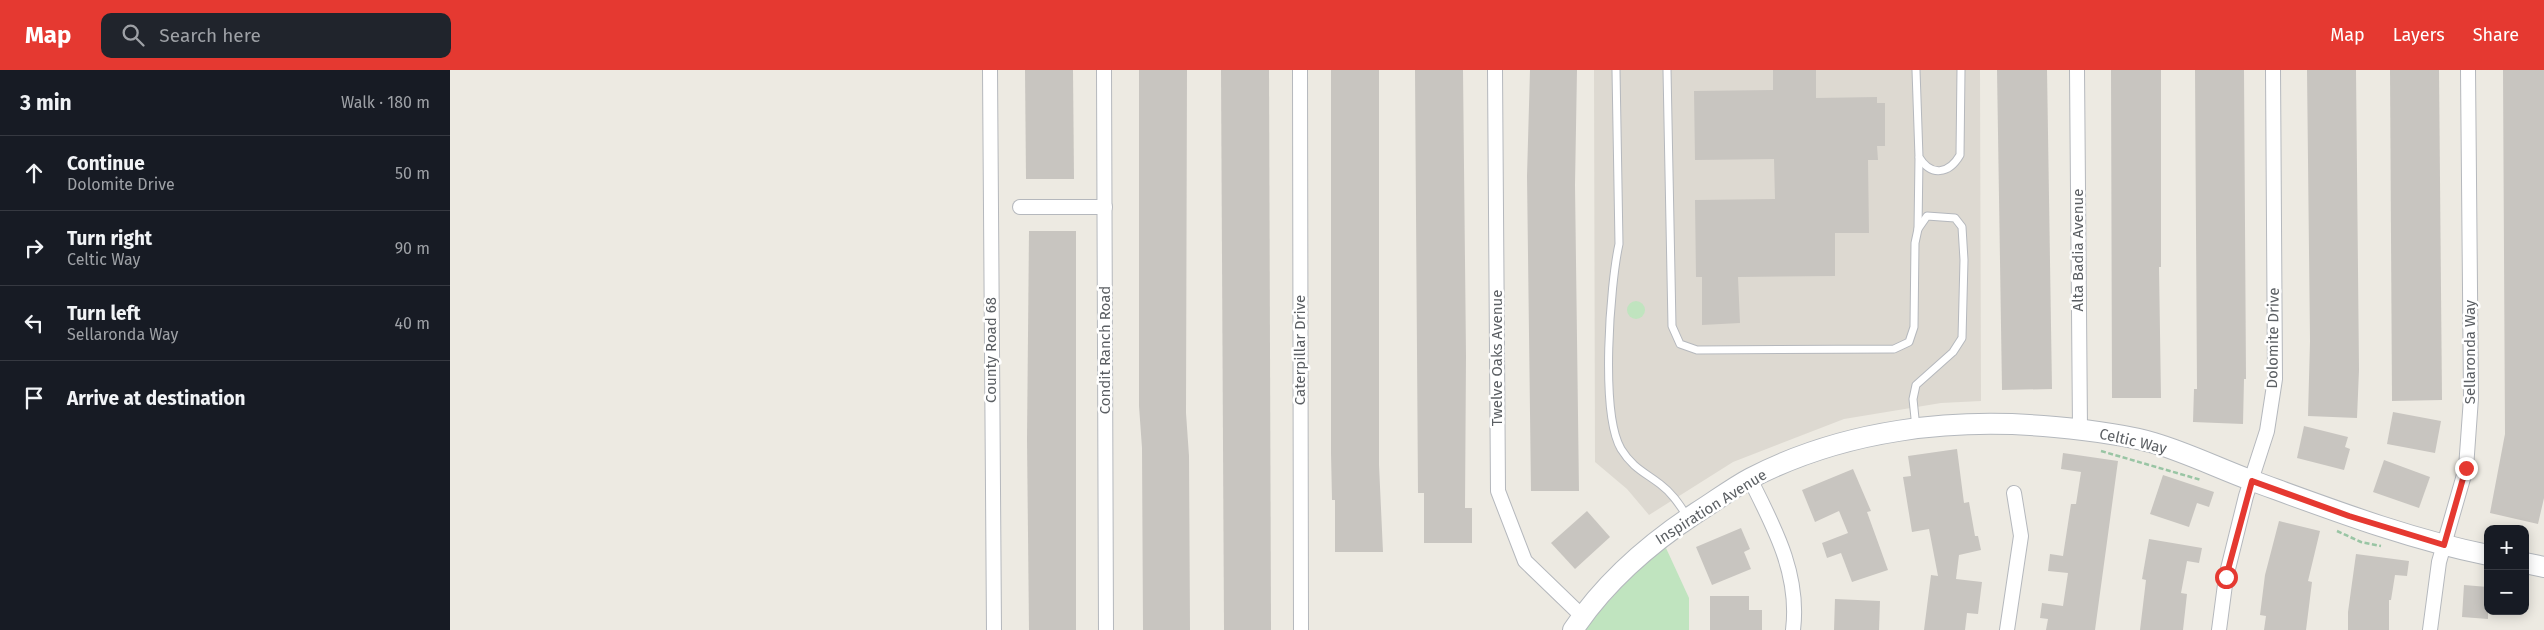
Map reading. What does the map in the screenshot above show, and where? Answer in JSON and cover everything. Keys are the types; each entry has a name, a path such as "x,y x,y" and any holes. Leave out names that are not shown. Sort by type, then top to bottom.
{"street":[{"name":"County Road 68","path":"990,70 994,630"},
{"name":"Condit Ranch Road","path":"1104,70 1106,630"},
{"name":"Caterpillar Drive","path":"1300,70 1301,630"},
{"name":"Twelve Oaks Avenue","path":"1496,70 1498,490 1525,561 1578,623"},
{"name":"Alta Badia Avenue","path":"2077,70 2080,429"},
{"name":"Dolomite Drive","path":"2219,630 2226,577 2267,431 2275,379 2273,70"},
{"name":"Sellaronda Way","path":"2430,630 2433,600 2444,545 2466,468 2471,398 2468,70"},
{"path":"1020,207 1104,207"},
{"name":"Celtic Way","path":"1795,458 1840,443 1937,426 2030,424 2080,429 2153,443 2349,516 2444,545 2484,554"},
{"name":"Inspiration Avenue","path":"1578,623 1640,555 1660,537 1750,479 1795,458"},
{"path":"1750,479 1786,555 1795,611 1793,630"},
{"path":"2007,630 2021,536 2014,493"},
{"path":"2529,564 2544,567"}],"lane":[{"path":"1616,70 1619,244 1613,271 1609,320 1612,426 1620,448 1637,470 1661,484 1673,495 1689,518"},
{"path":"1667,70 1672,326 1680,344 1697,350 1894,350 1909,342 1914,327 1914,242 1918,229 1919,157 1916,70"},
{"path":"1919,157 1924,166 1930,170 1939,170 1955,163 1960,156 1961,70"},
{"path":"1916,429 1913,399 1916,385 1953,352 1962,338 1964,260 1962,227 1955,218 1927,216 1918,229"}],"path":[{"path":"2092,449 2206,482"}],"shaded area":[{"path":"1594,70 1980,70 1981,401 1941,403 1844,419 1733,462 1649,515 1627,489 1595,462"}],"green space":[{"path":"1636,301 1642,304 1645,310 1642,316 1636,319 1630,316 1627,310 1630,304"},
{"path":"1666,548 1689,598 1689,630 1583,630 1648,558"}],"building":[{"path":"1025,70 1073,70 1074,179 1026,179"},
{"path":"1139,70 1187,70 1186,413 1189,456 1190,630 1143,630 1142,448 1139,406"},
{"path":"1221,70 1269,70 1271,630 1224,630"},
{"path":"1331,70 1379,70 1379,465 1383,552 1335,552 1335,500 1332,500 1331,453"},
{"path":"1415,70 1463,70 1466,356 1465,508 1472,508 1472,543 1424,543 1424,493 1418,493"},
{"path":"1530,70 1577,70 1575,185 1579,491 1531,491 1527,176"},
{"path":"1773,70 1816,70 1816,98 1877,97 1877,103 1885,103 1885,146 1877,146 1878,160 1868,160 1869,233 1835,233 1835,276 1738,277 1740,323 1702,325 1702,277 1696,277 1695,200 1775,199 1774,159 1695,160 1694,91 1773,90"},
{"path":"1997,70 2047,70 2052,389 2002,390"},
{"path":"2111,70 2161,70 2161,267 2159,267 2161,398 2112,398"},
{"path":"2195,70 2244,70 2246,379 2244,379 2243,424 2193,422 2194,389 2197,389"},
{"path":"2307,70 2356,70 2359,370 2357,418 2308,416 2310,341"},
{"path":"2390,70 2439,70 2442,400 2392,401"},
{"path":"2503,70 2544,70 2544,498 2538,524 2490,513 2505,434"},
{"path":"1029,231 1076,231 1076,630 1029,630 1027,439"},
{"path":"2393,412 2441,421 2435,453 2387,444"},
{"path":"2304,426 2348,437 2345,447 2350,449 2344,470 2297,458"},
{"path":"1957,449 1964,503 1969,502 1975,536 1978,536 1981,550 1959,555 1956,579 1982,582 1978,614 1967,613 1965,630 1924,630 1931,575 1938,576 1929,529 1912,532 1903,477 1911,476 1908,456"},
{"path":"2063,453 2118,461 2095,630 2046,630 2048,619 2040,618 2042,603 2063,606 2068,573 2048,571 2050,554 2063,556 2071,504 2076,504 2081,472 2061,469"},
{"path":"2384,460 2430,477 2419,508 2373,492"},
{"path":"1853,469 1871,511 1867,512 1888,570 1852,582 1841,553 1827,558 1822,543 1848,533 1839,511 1815,522 1802,490"},
{"path":"2163,475 2214,492 2209,507 2197,503 2189,527 2150,514"},
{"path":"1587,511 1610,537 1575,569 1551,543"},
{"path":"2279,521 2320,531 2308,581 2312,582 2306,630 2264,630 2266,616 2260,615 2265,575"},
{"path":"1741,528 1750,549 1744,552 1751,569 1712,585 1696,547"},
{"path":"2149,539 2202,548 2199,563 2187,561 2181,593 2187,594 2183,630 2140,630 2146,580 2142,579"},
{"path":"2356,554 2409,561 2407,576 2395,575 2391,600 2389,600 2389,630 2348,630 2348,612"},
{"path":"2464,585 2484,587 2484,615 2488,615 2488,619 2462,617"},
{"path":"1710,596 1749,596 1749,610 1762,610 1762,630 1710,630"},
{"path":"1835,599 1880,601 1879,630 1834,630"}],"route":[{"path":"2226,577 2246,496 2252,481 2349,516 2444,545 2466,468"}]}
